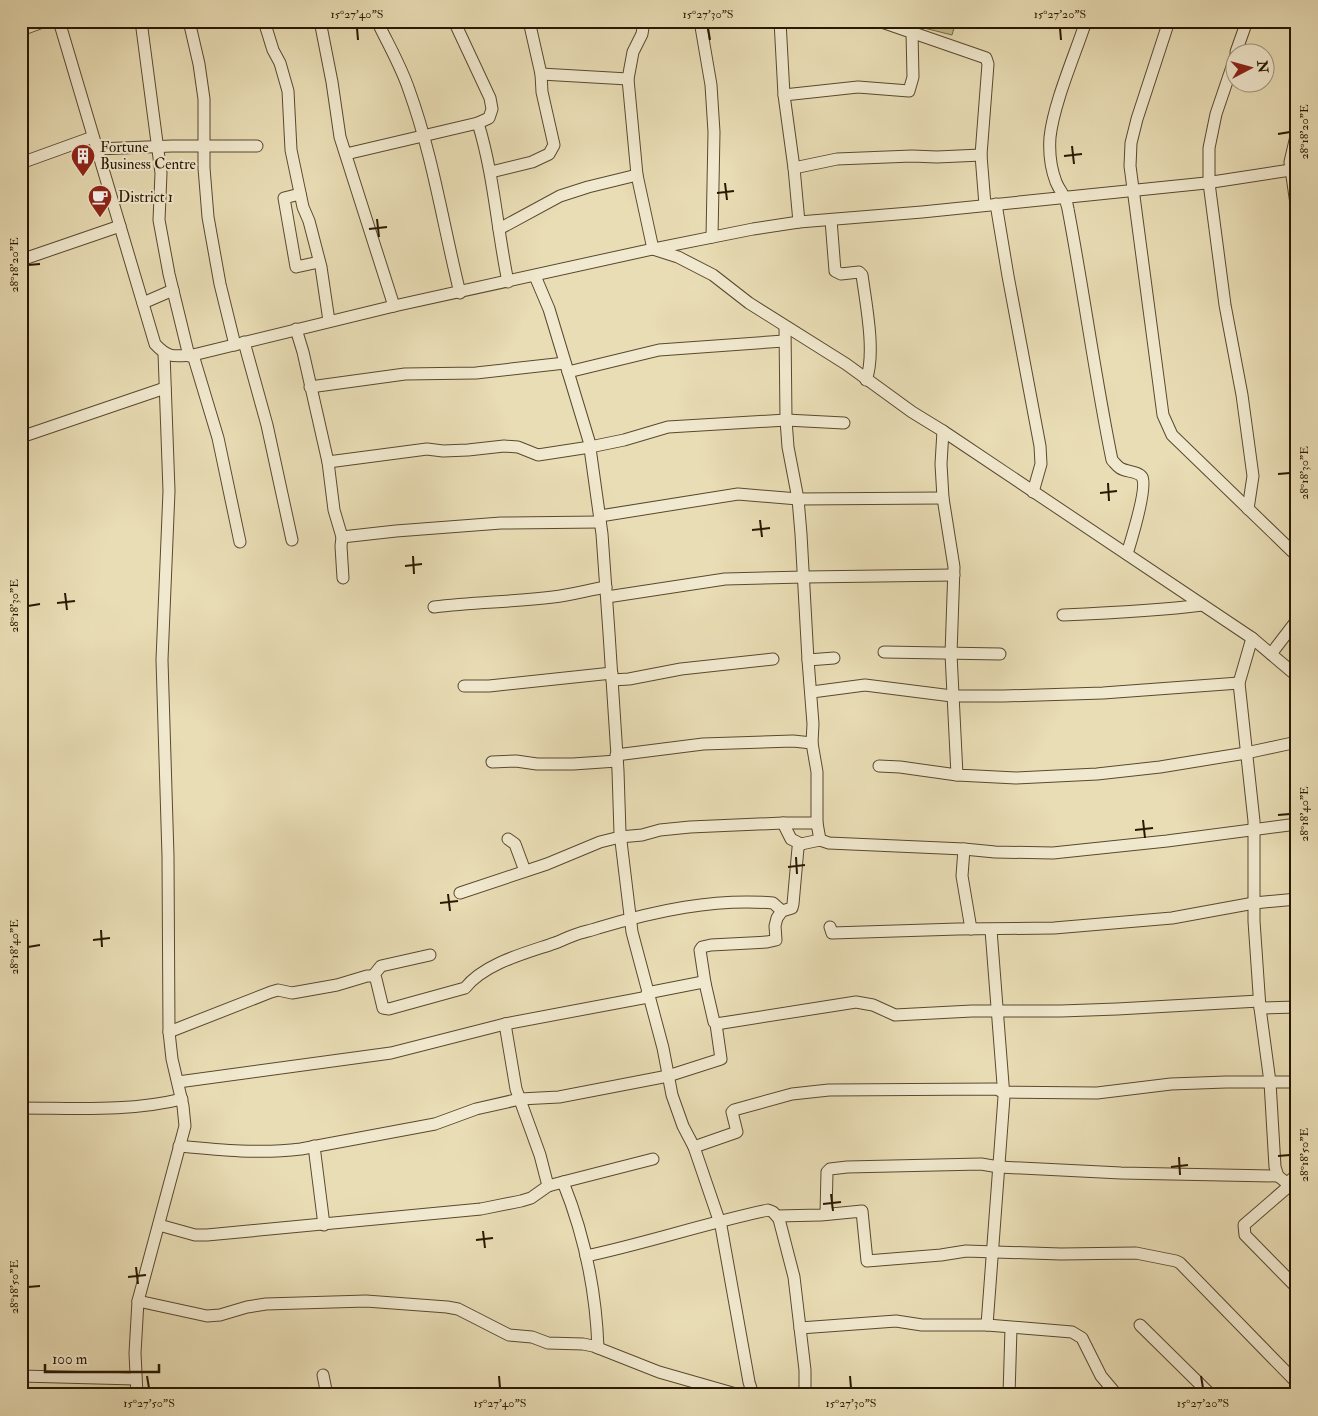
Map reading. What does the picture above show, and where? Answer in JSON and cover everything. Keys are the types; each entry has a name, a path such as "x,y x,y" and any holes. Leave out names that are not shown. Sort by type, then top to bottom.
{"street":[{"path":"21,30 45,21"},
{"path":"59,21 155,344 164,353 176,358 191,356 394,306 653,249 799,222 1209,183 1294,170"},
{"path":"141,21 161,173 159,220 173,290 191,356 218,438 240,542"},
{"path":"189,21 199,64 204,99 203,146 208,217 220,284 267,425 292,540"},
{"path":"264,21 273,50 280,63 288,92 292,150 300,194 319,262 329,321"},
{"path":"320,21 340,137 394,306"},
{"path":"377,21 402,70 424,135 460,293"},
{"path":"346,154 478,123 489,118 492,109 490,98 454,21"},
{"path":"490,172 532,162 549,154 554,145 529,21"},
{"path":"644,21 642,34 633,52 628,79 636,175 653,249"},
{"path":"700,21 711,85 713,122 712,237"},
{"path":"780,21 784,95 799,222"},
{"path":"879,21 986,58 988,64 981,155 990,205 1008,276 1040,446 1041,464 1033,492"},
{"path":"1086,21 1057,107 1050,137 1052,166 1057,183 1066,197 1081,278 1088,334 1112,460 1118,467 1139,474 1144,483 1138,517 1127,554"},
{"path":"1169,21 1131,143 1130,166 1163,415 1172,435 1297,556"},
{"path":"1240,42 1246,21"},
{"path":"784,95 858,87 909,91 913,77 912,32"},
{"path":"541,74 628,79"},
{"path":"1226,84 1216,114 1209,148 1209,183 1225,305 1242,395 1253,476 1248,509"},
{"path":"478,123 490,172 508,282"},
{"path":"1297,132 1290,162 1294,170 1297,211"},
{"path":"21,162 93,137"},
{"path":"97,149 172,146 257,146"},
{"path":"794,168 837,159 912,156 937,158 981,155"},
{"path":"499,229 560,196 636,175"},
{"path":"300,194 284,198 296,267 319,262"},
{"path":"831,220 835,271 841,274 859,272 862,275 870,345 869,372 866,380"},
{"path":"21,260 120,226"},
{"path":"293,249 314,243"},
{"path":"653,249 678,257 713,275 749,303 846,364 912,412 1252,638 1297,676"},
{"path":"138,1301 207,1316 220,1315 247,1307 266,1304 366,1301 447,1307 458,1309 509,1335 532,1337 548,1343 582,1344 598,1348 659,1372 736,1394 754,1395 749,1382 720,1220 694,1147 683,1126 672,1094 660,1033 632,932 620,837 617,758 606,592 600,519 590,447 549,309 535,276"},
{"path":"143,303 173,290"},
{"path":"785,327 786,420 798,499 805,576 808,660 812,692 812,743 817,772 820,840"},
{"path":"296,329 328,462 334,510 342,537 344,578"},
{"path":"310,387 405,374 476,373 566,368 659,350 784,341"},
{"path":"137,1395 135,1335 138,1301 185,1126 182,1099 172,1059 169,1032 168,856 162,660 169,491 164,353"},
{"path":"21,437 165,388"},
{"path":"328,462 427,448 452,451 504,446 518,447 538,455 624,440 668,427 786,420 844,423"},
{"path":"943,431 941,464 943,498 952,545 954,575 951,654 957,775"},
{"path":"342,537 501,522 600,519 738,494 798,499 943,498"},
{"path":"434,607 725,580 805,576 954,575"},
{"path":"1064,615 1136,612 1202,605"},
{"path":"1271,654 1297,620"},
{"path":"1252,638 1239,684 1254,830 1254,903 1260,1005 1270,1082 1275,1167 1278,1176 1291,1187"},
{"path":"884,652 1000,654"},
{"path":"808,660 834,658"},
{"path":"464,686 489,686 612,677 629,679 681,669 773,659"},
{"path":"812,692 865,685 952,696 1103,692 1239,684"},
{"path":"492,762 516,761 537,764 573,764 703,744 793,741 812,743"},
{"path":"879,766 957,775 1016,778 1088,775 1160,767 1246,753 1297,742"},
{"path":"783,823 791,839 801,844 820,840 829,843 995,852 1053,853 1167,841 1297,824"},
{"path":"460,893 547,864 600,842 620,837 690,827 818,823"},
{"path":"508,839 515,844 525,871"},
{"path":"180,1146 244,1152 282,1151 314,1146 435,1124 476,1109 520,1099 550,1099 668,1076 721,1059 716,1024 705,983 700,950 702,947 711,945 773,942 776,940 775,926 777,918 782,911 792,908 794,904 798,851 801,844"},
{"path":"964,849 962,876 971,929"},
{"path":"830,927 832,933 1054,928 1172,918 1254,903 1297,899"},
{"path":"373,976 376,979 383,1008 389,1009 465,988 481,973 532,950 556,943 573,935 661,911 720,902 773,903 782,911"},
{"path":"987,1325 1003,1092 991,930"},
{"path":"169,1032 271,992 278,990 292,992 337,985 373,976 382,966 430,956"},
{"path":"178,1082 391,1053 505,1024 705,983"},
{"path":"716,1024 856,1002 873,1005 895,1015 1260,1005 1297,1007"},
{"path":"505,1024 516,1089 540,1155 548,1186"},
{"path":"694,1147 737,1132 732,1112 734,1110 792,1094 829,1090 990,1089 1003,1092 1097,1093 1171,1084 1297,1082"},
{"path":"21,1108 125,1109 161,1105 182,1099"},
{"path":"314,1146 324,1224"},
{"path":"159,1224 195,1235 207,1236 497,1206 531,1198 548,1186 653,1159"},
{"path":"826,1214 827,1172 830,1169 894,1165 981,1164 999,1167 1121,1173 1278,1176"},
{"path":"1297,1174 1291,1187 1244,1225 1245,1235 1297,1288"},
{"path":"563,1182 586,1256 596,1310 598,1348"},
{"path":"586,1256 628,1247 720,1220 768,1210 773,1212 777,1216 794,1277 805,1395"},
{"path":"777,1216 862,1211 867,1261 966,1251 1061,1254 1136,1253 1176,1261 1297,1383"},
{"path":"800,1328 883,1321 935,1326 987,1325 1072,1332 1082,1338 1101,1376 1117,1395"},
{"path":"1140,1325 1212,1395"},
{"path":"1010,1395 1011,1328"},
{"path":"323,1375 327,1395"},
{"path":"21,1376 135,1379"}],"shaded area":[{"path":"917,21 956,21 952,35 916,26"}],"place":[{"name":"Fortune Business Centre","path":"83,177"},
{"name":"District 1","path":"100,218"}]}
